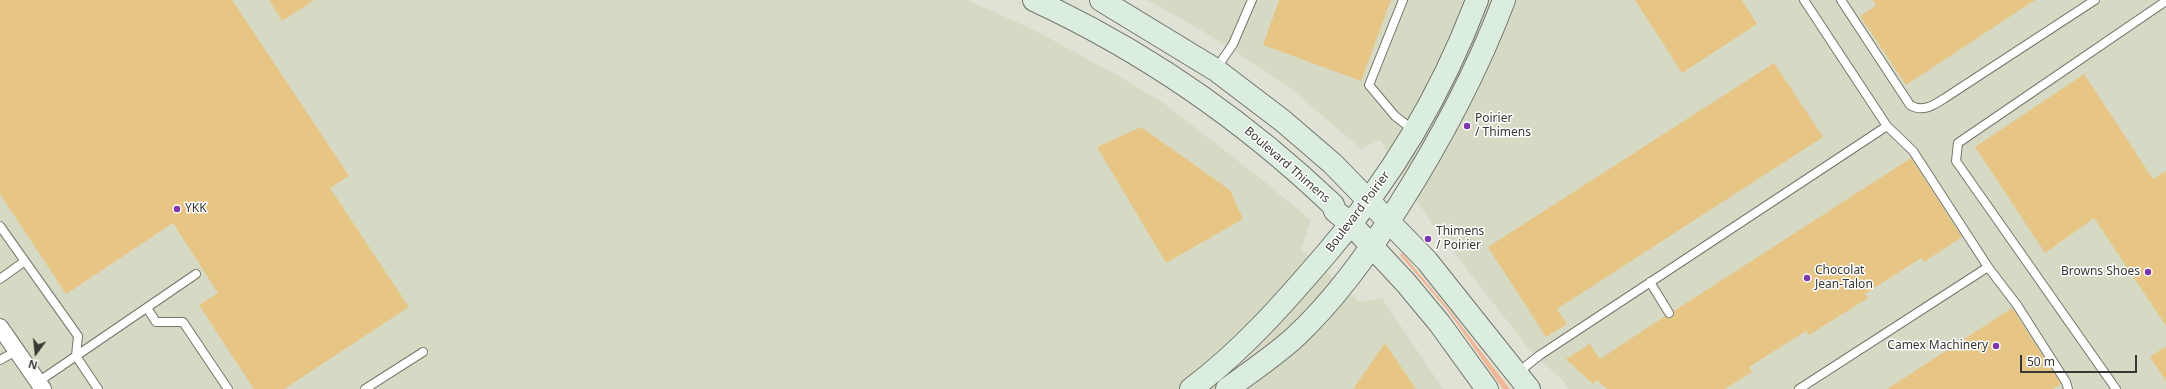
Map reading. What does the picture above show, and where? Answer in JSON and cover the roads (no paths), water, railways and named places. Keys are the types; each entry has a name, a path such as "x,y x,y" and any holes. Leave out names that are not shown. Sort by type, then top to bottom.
{"street":[{"name":"Boulevard Thimens","path":"1034,0 1124,47 1212,105 1292,168 1332,205 1335,211 1351,224 1429,310 1487,389"},
{"path":"1101,0 1216,70 1288,125 1338,169 1389,221 1443,280 1522,382"},
{"name":"Boulevard Poirier","path":"1191,389 1234,354 1273,316 1351,224 1369,200 1415,131 1452,61 1477,0"},
{"path":"1227,389 1305,327 1331,298 1372,246 1431,154 1453,116 1487,42 1504,0"},
{"path":"0,327 40,385"}],"lane":[{"path":"1216,70 1233,44 1252,0"},
{"path":"1403,0 1369,85 1395,116 1415,131"},
{"path":"1804,0 1887,126 1913,151 1988,267 2017,305 2066,382 2068,389"},
{"path":"1843,0 1910,105 1922,109 1929,108 1945,98 2095,0"},
{"path":"2116,389 1956,161 1958,143 2166,1"},
{"path":"1522,382 1540,355 1887,126"},
{"path":"0,226 78,336 76,356 98,389"},
{"path":"0,279 25,261"},
{"path":"1799,389 1988,267"},
{"path":"40,385 76,356 196,274"},
{"path":"1650,282 1670,314"},
{"path":"147,308 156,322 182,322 228,389"},
{"path":"0,360 16,351"},
{"path":"365,389 423,352"}],"place":[{"name":"Poirier / Thimens","path":"1467,126"},
{"name":"YKK","path":"177,209"},
{"name":"Thimens / Poirier","path":"1428,239"},
{"name":"Browns Shoes","path":"2148,272"},
{"name":"Chocolat Jean-Talon","path":"1807,278"},
{"name":"Camex Machinery","path":"1996,346"}]}
